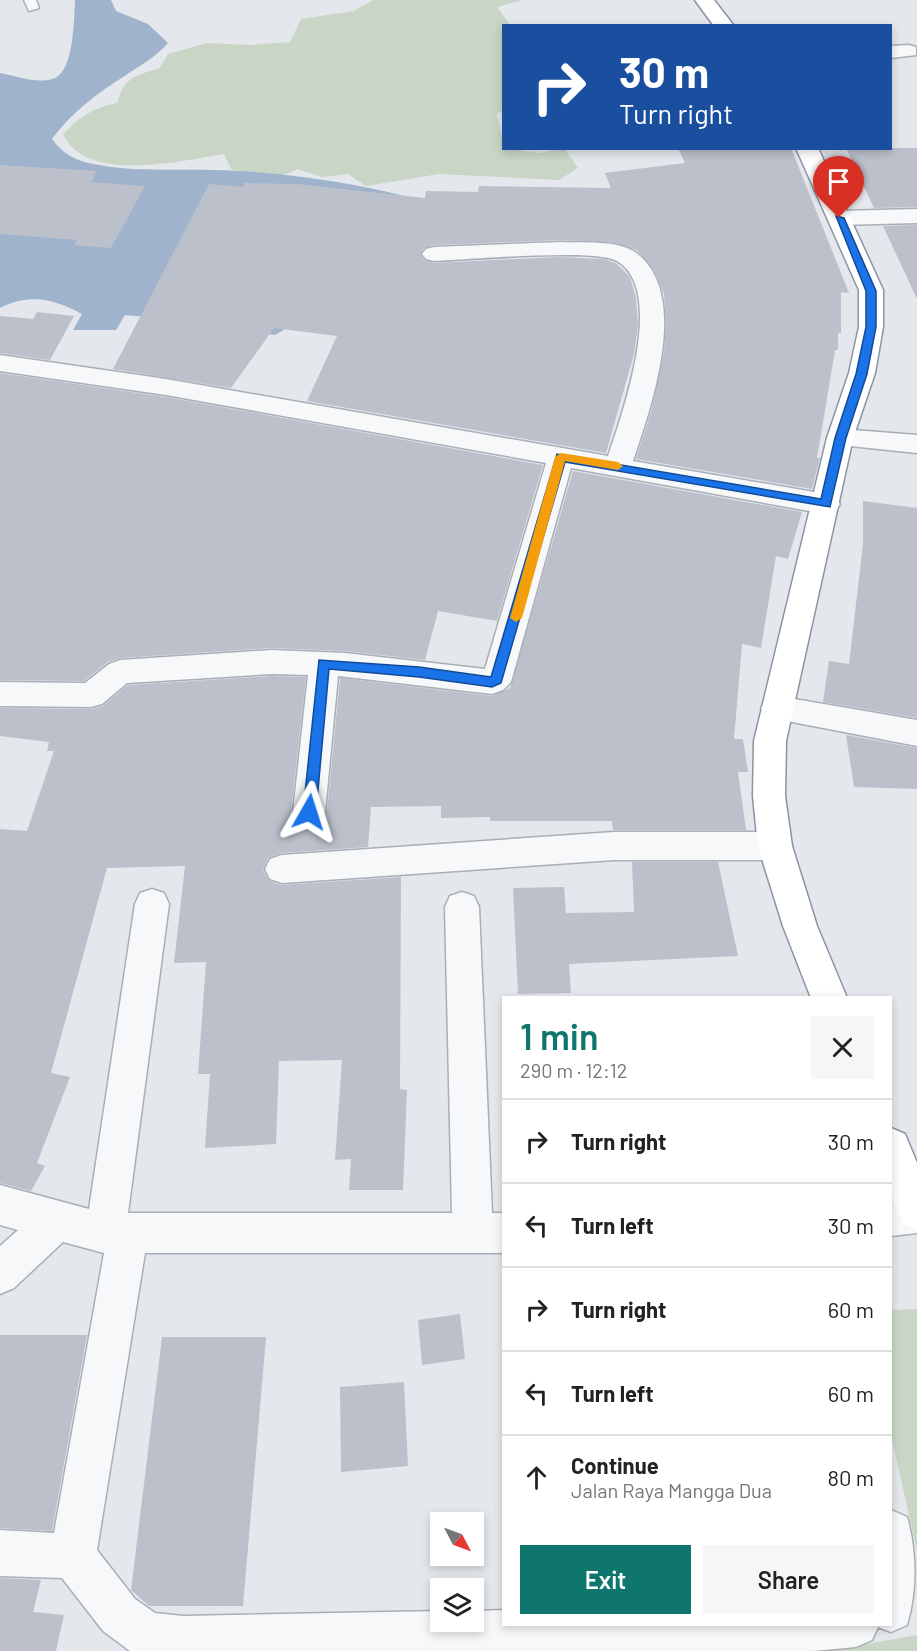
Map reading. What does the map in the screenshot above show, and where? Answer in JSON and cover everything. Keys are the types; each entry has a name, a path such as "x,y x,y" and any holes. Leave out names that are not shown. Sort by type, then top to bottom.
{"highway":[{"path":"704,0 723,24"},
{"path":"808,150 871,291 871,327 862,374 840,438 777,708 770,752 769,796 775,846 800,927 828,996"},
{"path":"892,1149 917,1211"}],"street":[{"path":"839,218 917,216"},
{"path":"434,254 586,250 615,252 636,263 646,280 651,328 643,390 618,466"},
{"path":"0,363 201,393 826,504"},
{"path":"840,438 917,444"},
{"path":"0,694 91,695 120,672 273,662 419,672 492,682 497,680 561,457"},
{"path":"309,812 324,664"},
{"path":"777,708 917,733"},
{"path":"282,869 614,846 775,846"},
{"path":"152,904 116,1233 72,1556 119,1615 147,1635 183,1639 832,1626"},
{"path":"0,1205 116,1233 488,1234 462,907"},
{"path":"892,1216 917,1211"},
{"path":"0,1274 57,1220"},
{"path":"892,1539 898,1576 897,1596 892,1607"},
{"path":"0,1553 72,1556"}],"green space":[{"path":"373,0 522,0 497,7 509,24 502,24 502,110 497,114 502,150 538,153 566,150 578,168 559,180 439,174 366,186 348,174 322,177 297,169 273,176 248,173 231,169 224,154 160,164 112,164 91,159 74,150 63,134 87,114 117,103 124,87 132,78 160,68 168,54 207,43 252,45 290,42 301,19 354,11"},
{"path":"917,1309 917,1551 892,1439 892,1310"},
{"path":"917,1635 917,1651 828,1651"}],"water":[{"path":"75,0 111,0 116,11 148,24 168,43 152,57 94,97 59,130 52,139 70,156 87,163 109,167 287,175 339,182 412,198 315,311 275,335 194,327 178,320 125,315 116,330 73,330 82,314 61,305 31,299 21,300 0,308 0,73 42,81 55,78 61,73 66,65 72,43"}],"building":[{"path":"917,148 917,207 874,208 847,150"},
{"path":"679,150 792,150 849,293 841,292 841,333 838,333 838,350 835,350 817,458 820,458 812,489 636,459 651,412 664,352 666,322 664,294 654,270 637,250 610,242 562,240 434,245 424,248 420,254 424,260 434,263 558,257 604,259 616,263 630,277 636,298 638,325 634,354 606,453 307,401 337,336 274,328 231,388 113,369 209,184 243,187 244,183 297,184 425,198 426,191 478,192 479,186 611,188 605,173 685,163"},
{"path":"0,165 97,171 91,182 145,186 111,248 74,245 77,240 0,234"},
{"path":"917,225 917,299 883,226"},
{"path":"37,312 74,316 50,360 0,353 0,316 33,319"},
{"path":"0,373 166,397 543,465 497,621 438,611 425,660 345,651 272,648 120,658 108,662 84,681 0,680"},
{"path":"573,471 802,512 788,559 776,556 761,648 742,644 734,739 743,739 748,772 738,772 746,830 613,830 612,821 490,821 490,817 441,818 441,806 371,807 368,847 282,853 268,858 263,870 269,881 281,885 401,877 400,1089 407,1090 403,1190 349,1190 351,1159 335,1160 342,1060 279,1061 276,1144 205,1148 210,1074 198,1074 206,962 174,963 185,866 107,868 51,1073 70,1077 37,1163 45,1166 31,1191 0,1183 0,829 27,831 54,751 47,751 49,742 0,736 0,708 91,709 103,706 128,685 272,676 306,677 291,812 296,824 308,828 322,824 327,812 340,678 492,696 510,688"},
{"path":"863,501 917,508 917,718 823,702 829,661 849,664 863,544"},
{"path":"846,735 917,748 917,789 854,787"},
{"path":"632,862 718,862 738,956 569,964 571,993 518,994 513,888 564,887 566,913 634,912"},
{"path":"460,1314 465,1359 422,1365 418,1320"},
{"path":"0,1335 87,1335 52,1531 0,1528"},
{"path":"162,1337 266,1337 243,1606 149,1606 131,1590"},
{"path":"404,1382 408,1466 341,1472 340,1387"},
{"path":"0,1578 41,1580 33,1612 64,1615 56,1651 0,1651"}],"slow traffic":[{"path":"516,618 561,457 618,466"}],"route":[{"path":"309,812 324,664 419,672 492,682 497,680 561,457 826,504 840,438 862,374 871,327 871,291 839,218"}]}
